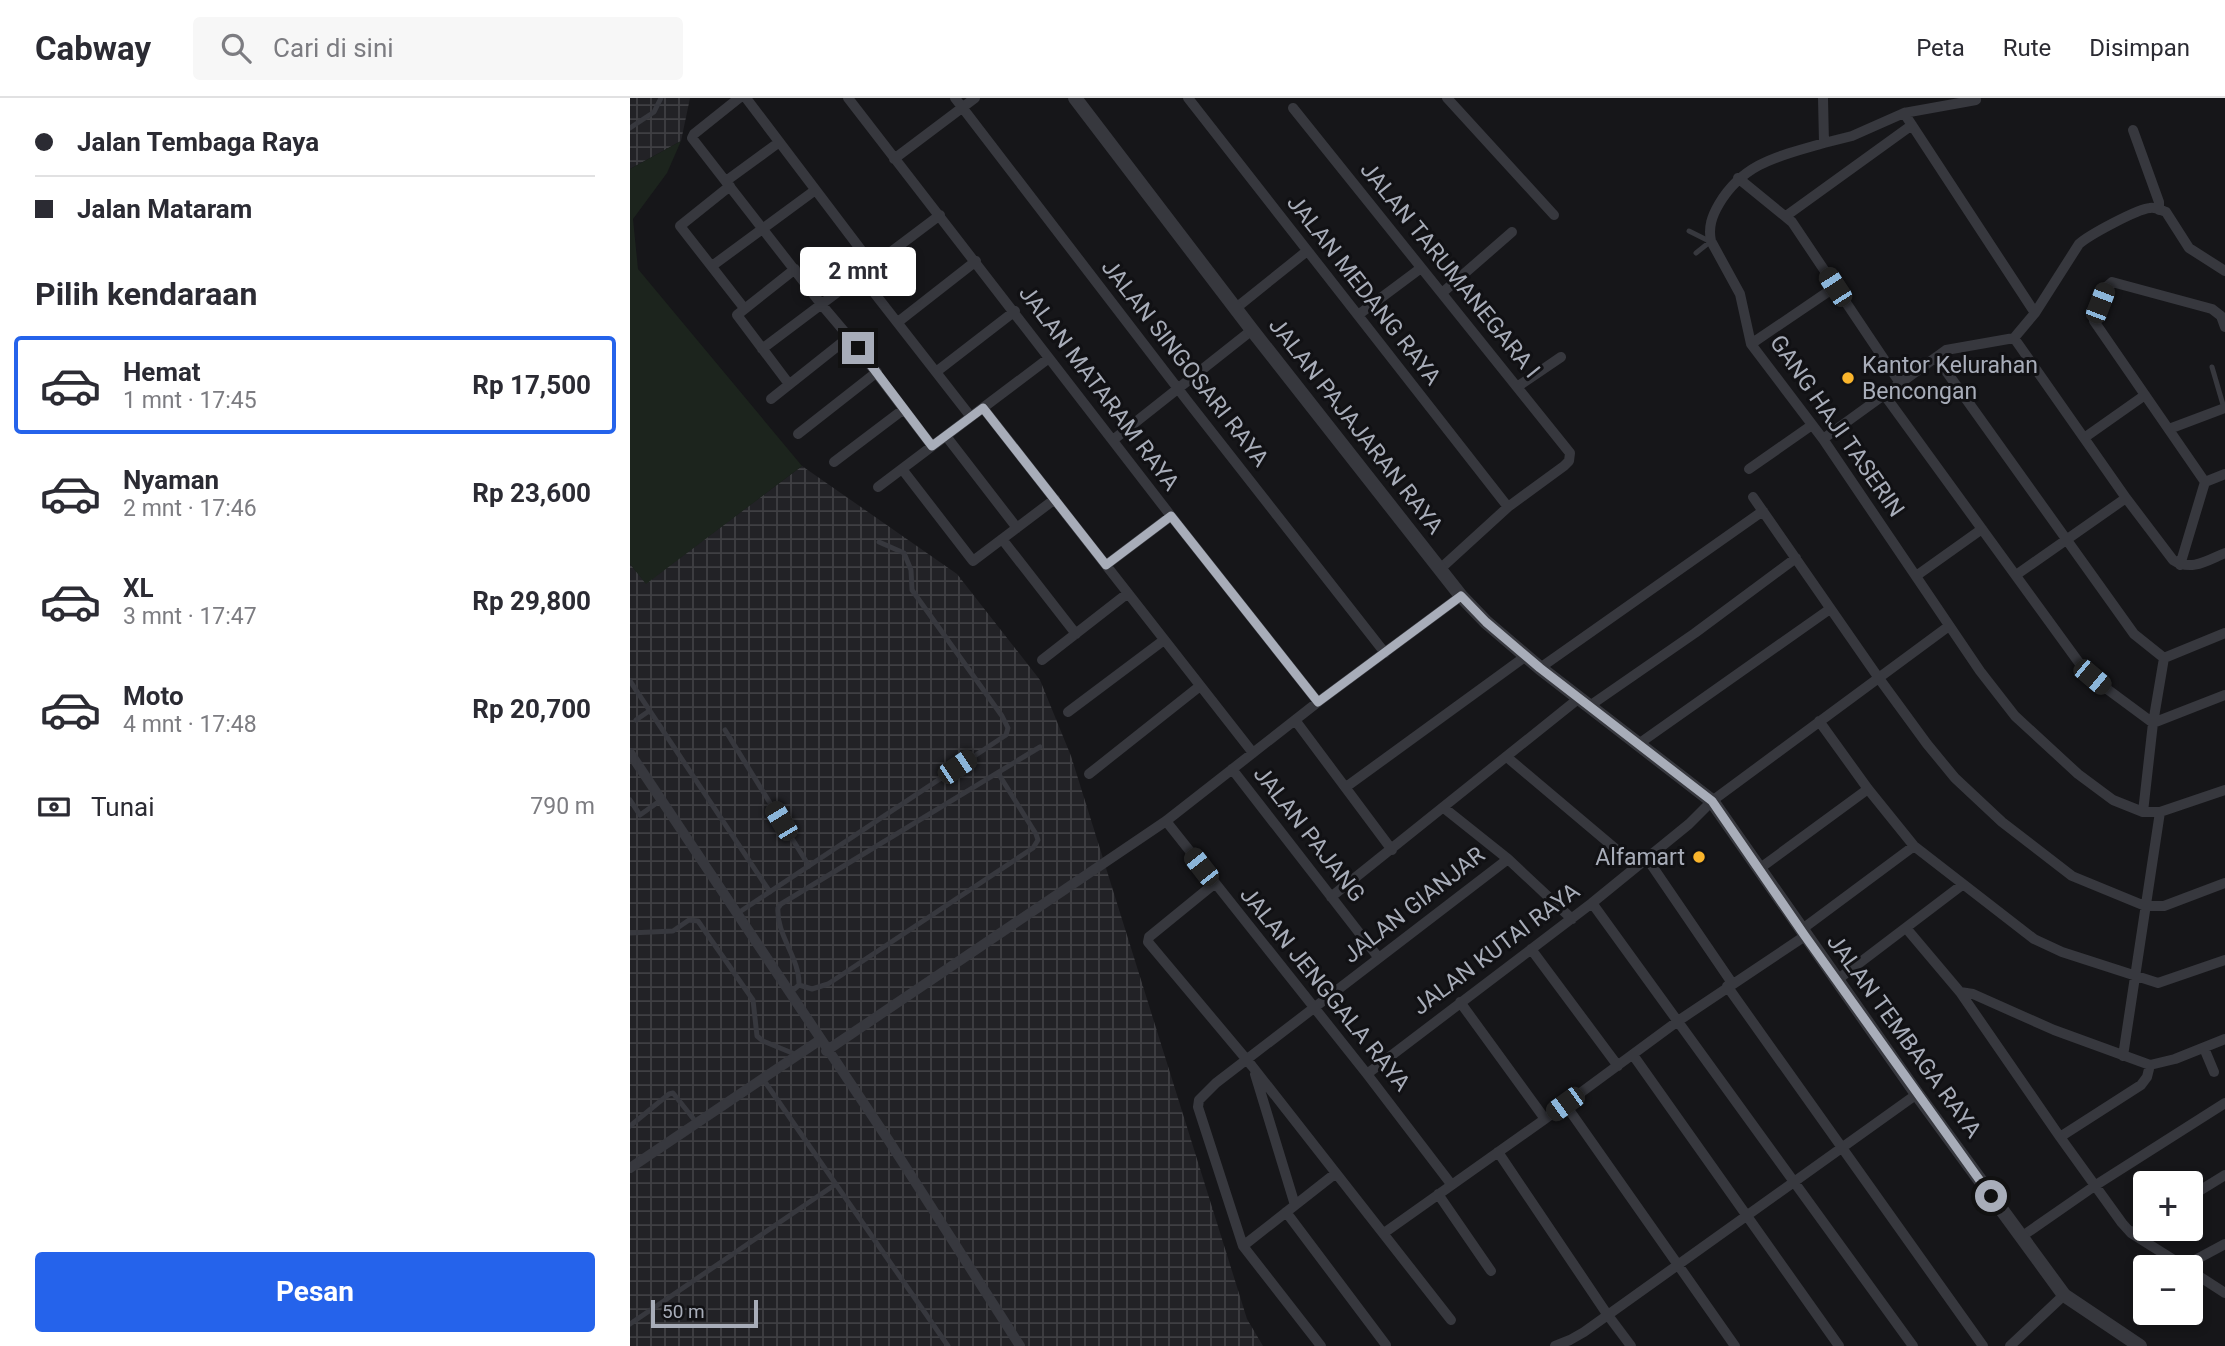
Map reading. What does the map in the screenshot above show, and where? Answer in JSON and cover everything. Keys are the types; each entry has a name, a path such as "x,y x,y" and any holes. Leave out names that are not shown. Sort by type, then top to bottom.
{"street":[{"path":"739,98 692,138 877,372 932,446"},
{"path":"746,98 874,267"},
{"name":"JALAN MATARAM RAYA","path":"848,98 1318,702"},
{"name":"JALAN SINGOSARI RAYA","path":"955,98 1177,388 1385,653"},
{"path":"894,159 975,98"},
{"name":"JALAN PAJAJARAN RAYA","path":"1075,98 1252,330 1461,596 1486,622 1637,746"},
{"name":"JALAN MEDANG RAYA","path":"1188,98 1508,507"},
{"path":"1447,98 1554,215"},
{"path":"1823,98 1824,143"},
{"path":"1710,241 1712,218 1724,196 1738,178 1765,160 1852,136 1904,113 1976,100"},
{"name":"JALAN TARUMANEGARA I","path":"1293,108 1568,450 1570,459 1564,466 1508,507"},
{"path":"1904,113 2035,313"},
{"path":"1786,216 1912,125"},
{"path":"2133,130 2159,202 2159,210"},
{"path":"744,307 680,225 778,143"},
{"path":"1738,178 1786,216 1899,383"},
{"path":"712,266 814,191"},
{"path":"1823,439 1951,348 2014,338 2035,313 2083,240 2139,211 2149,208 2169,215 2189,248 2225,271"},
{"path":"762,349 940,215"},
{"path":"1442,293 1512,232"},
{"name":"GANG HAJI TASERIN","path":"1710,241 1741,294 1751,344 1823,439 1949,626 2015,716 2061,761 2113,800 2143,812"},
{"path":"1236,308 1307,251"},
{"path":"898,322 976,261"},
{"path":"1358,315 1421,268"},
{"path":"789,384 737,315 795,269"},
{"path":"862,276 971,417"},
{"path":"2180,565 2204,482 2094,321 2106,287 2112,282 2216,312 2225,327"},
{"path":"1751,344 1835,287"},
{"path":"936,372 1015,311"},
{"path":"1113,440 1252,330"},
{"path":"771,399 849,337"},
{"path":"2014,338 2126,498 2173,560 2180,565 2194,565 2225,553"},
{"path":"1517,387 1561,357"},
{"path":"1936,357 2128,628 2164,658"},
{"path":"878,487 1049,358"},
{"path":"798,434 877,372"},
{"path":"2084,438 2145,395"},
{"path":"1886,397 2084,670 2153,723"},
{"path":"983,408 1253,753"},
{"path":"2169,429 2224,408"},
{"path":"834,462 904,409"},
{"path":"1749,469 1812,425"},
{"path":"946,436 1017,528"},
{"path":"902,468 973,561 1055,499"},
{"path":"2204,482 2225,474"},
{"path":"1753,497 1878,677 1955,778 1993,814 2072,876 2145,906 2164,906 2225,883"},
{"path":"2016,575 2126,498"},
{"path":"1439,570 1508,507"},
{"path":"1540,668 1763,512"},
{"path":"1106,565 1171,516"},
{"path":"1916,576 1982,529"},
{"path":"1002,539 1076,634"},
{"path":"1331,897 1508,758 1583,703 1695,633 1796,558"},
{"path":"1042,660 1128,593"},
{"path":"827,1051 1166,821 1318,702 1461,596"},
{"path":"1637,746 1830,609"},
{"name":"JALAN KUTAI RAYA","path":"1367,1074 1572,919 1689,824 1712,801 1949,626"},
{"path":"2164,658 2225,633"},
{"path":"1068,712 1164,640"},
{"path":"1346,788 1527,656"},
{"path":"2164,658 2153,723 2143,812 2160,812 2225,790"},
{"path":"1089,774 1200,687"},
{"path":"2153,723 2225,695"},
{"path":"1295,720 1392,850"},
{"path":"1819,721 1868,789 1914,846 2034,939 2062,952 2164,983 2225,960"},
{"name":"JALAN TEMBAGA RAYA","path":"1637,746 1712,801 1917,1094 2064,1296 2140,1346"},
{"path":"630,752 738,913 794,988 820,1040 1020,1346"},
{"path":"1508,758 1636,866"},
{"name":"JALAN PAJANG","path":"1232,769 1378,957"},
{"path":"1759,869 1868,789"},
{"path":"1444,808 1508,859 1572,919"},
{"path":"2123,1056 2160,812"},
{"name":"JALAN JENGGALA RAYA","path":"1166,821 1451,1184"},
{"path":"1384,1233 1803,933 1914,846"},
{"path":"1646,857 1730,985 1983,1346"},
{"name":"JALAN GIANJAR","path":"1243,1246 1198,1107 1201,1098 1249,1063 1378,957 1508,859"},
{"path":"1214,884 1149,937 1148,942 1249,1063 1451,1320"},
{"path":"1837,980 1962,885"},
{"path":"1592,903 1913,1346"},
{"path":"1906,928 1960,992 2060,1138 2131,1233 2166,1255"},
{"path":"1531,949 1618,1066"},
{"path":"1960,992 2150,1065 2175,1059 2225,1039"},
{"path":"1460,1002 1545,1119"},
{"path":"631,1164 820,1040"},
{"path":"2203,1048 2214,1072"},
{"path":"1633,1055 1839,1346"},
{"path":"1249,1063 1295,1205"},
{"path":"2060,1138 2141,1085 2147,1077 2150,1065"},
{"path":"1555,1346 1570,1340 1917,1094"},
{"path":"1565,1104 1735,1346"},
{"path":"2021,1237 2096,1185 2225,1104"},
{"path":"1498,1152 1631,1346"},
{"path":"1321,1346 1243,1246 1336,1172"},
{"path":"2203,1189 2225,1175"},
{"path":"1438,1194 1491,1271"},
{"path":"1286,1212 1387,1345"},
{"path":"2203,1257 2225,1244"},
{"path":"2203,1279 2225,1293"},
{"path":"2010,1346 2064,1296"}],"lane":[{"path":"630,128 654,112 661,98"},
{"path":"1689,231 1710,241 1696,253"},
{"path":"2212,367 2224,408"},
{"path":"738,913 1006,735 1008,729 1002,716 912,590 911,570 904,553 879,542"},
{"path":"630,681 770,892"},
{"path":"636,720 649,711"},
{"path":"725,730 809,866"},
{"path":"998,773 1036,834 1038,840 1033,848 828,984 812,989 794,988 799,972 779,919 778,908 782,904 998,773 1041,747"},
{"path":"630,800 640,814 662,799"},
{"path":"630,933 673,931 689,920 698,920 753,1000 757,1035 763,1041 798,1055"},
{"path":"763,1079 948,1346"},
{"path":"630,1126 668,1094 673,1093 696,1122"},
{"path":"630,1324 836,1185"}],"shaded area":[{"path":"630,98 690,98 681,141 630,169"},
{"path":"681,141 667,173 633,219 638,269 802,466 646,584 630,564 630,169"},
{"path":"802,466 957,574 1040,680 1071,756 1247,1319 1263,1346 630,1346 630,564 646,583"}],"place":[{"name":"Kantor Kelurahan Bencongan","path":"1848,378"},
{"name":"Alfamart","path":"1699,857"}],"route":[{"path":"858,348 932,446 983,408 1106,565 1171,516 1318,702 1461,596 1486,622 1540,668 1712,801 1991,1196"}]}
